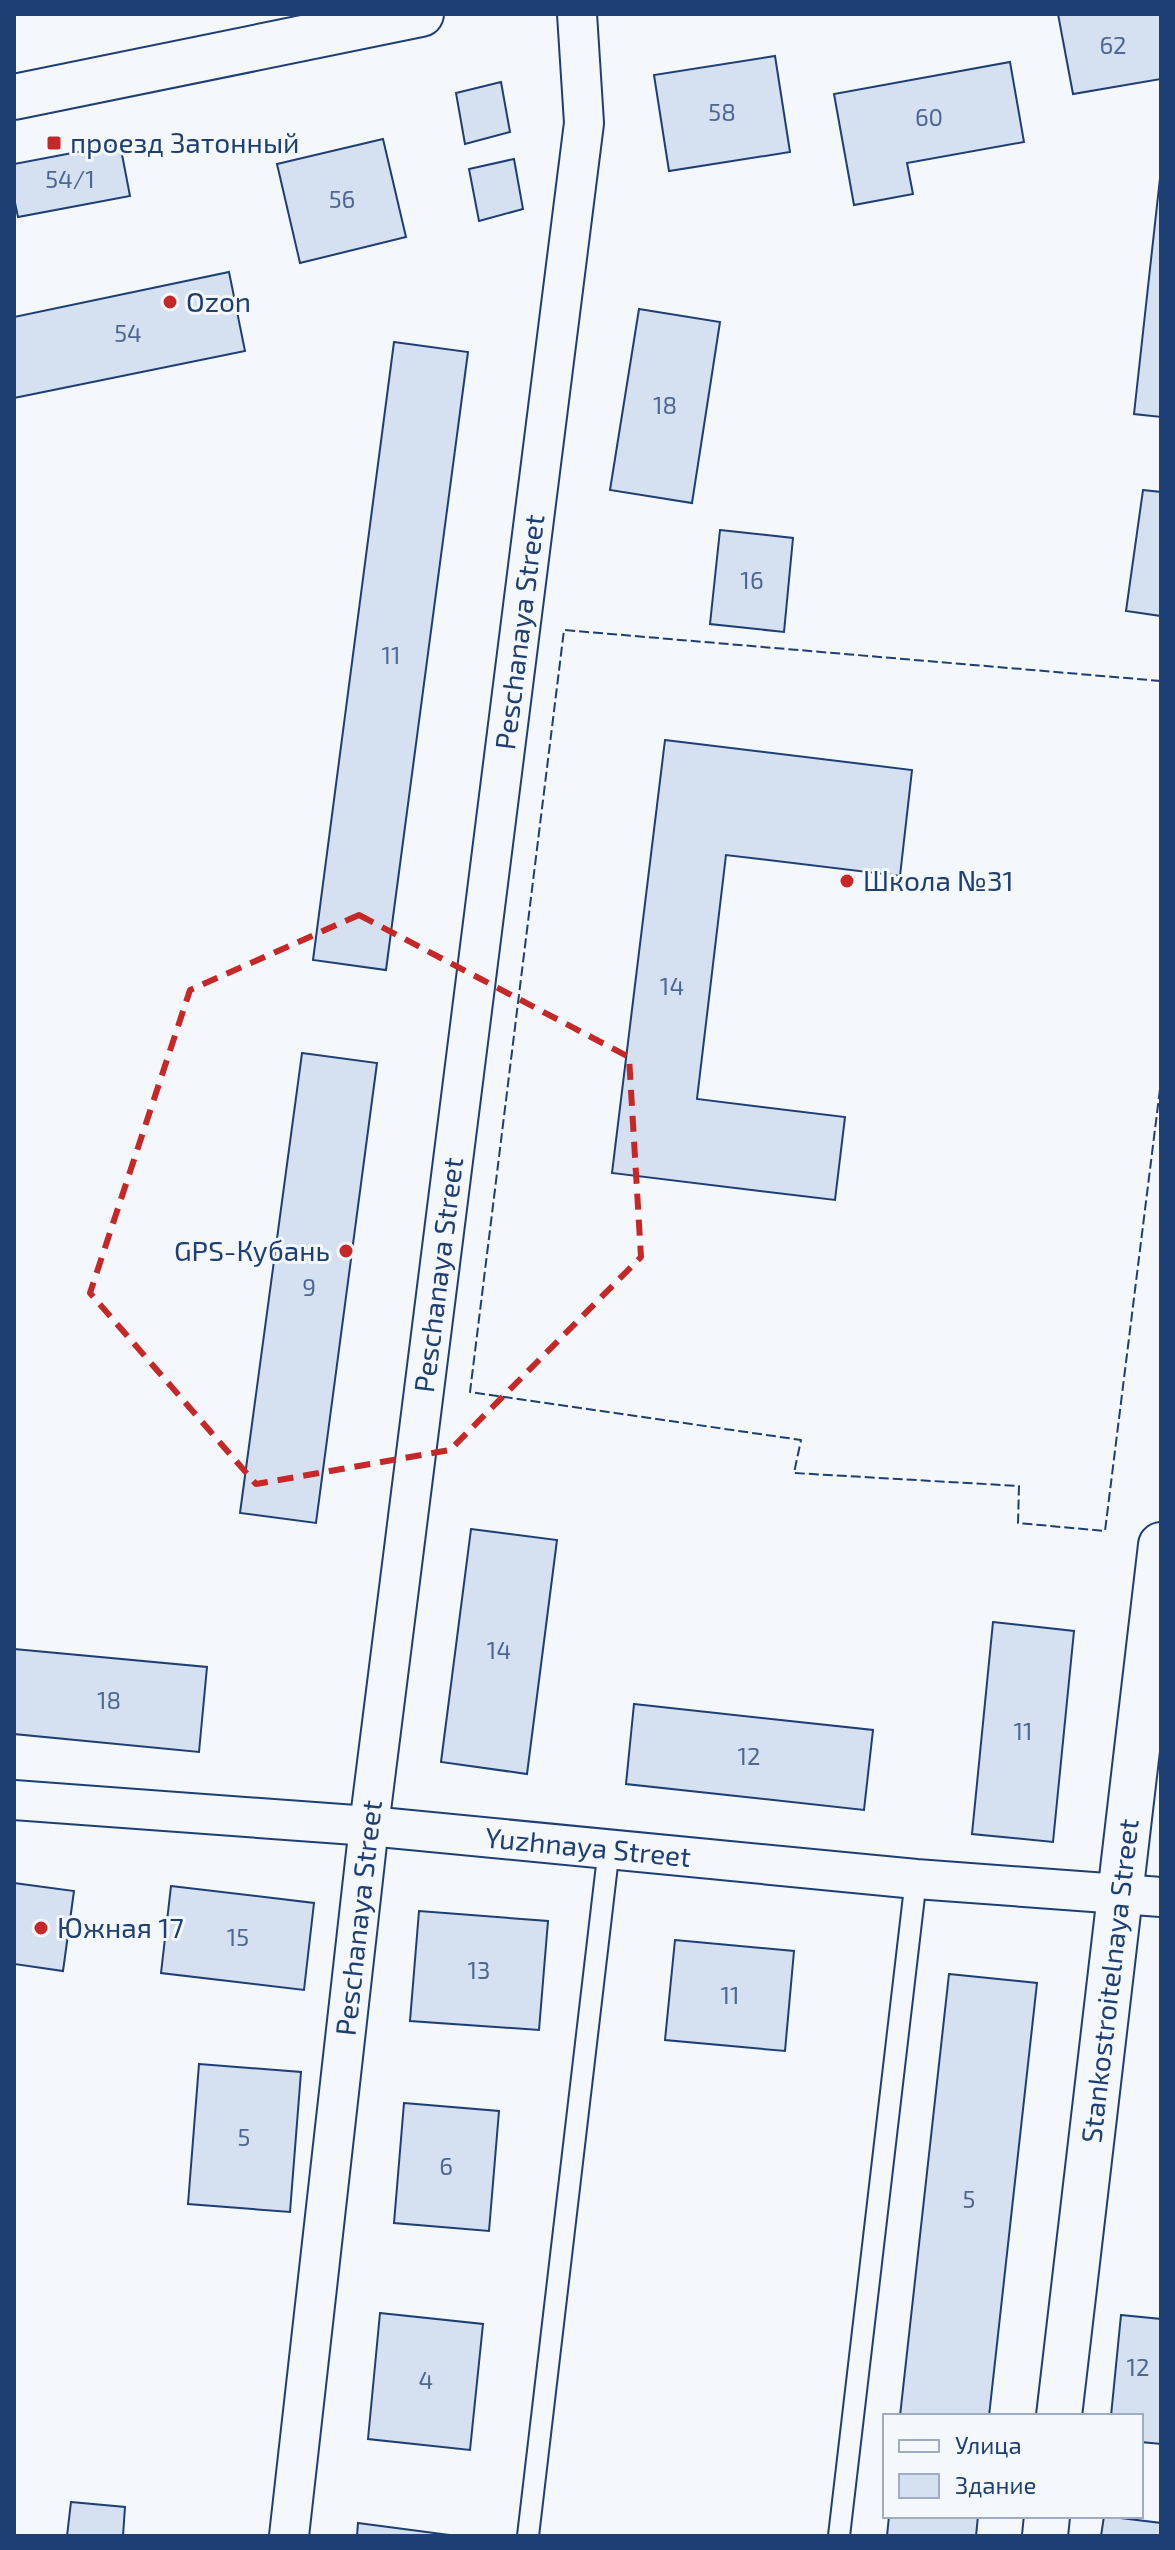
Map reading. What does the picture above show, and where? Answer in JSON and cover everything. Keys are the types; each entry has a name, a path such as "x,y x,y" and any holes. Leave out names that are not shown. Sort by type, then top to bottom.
{"street":[{"path":"14,97 421,14"},
{"name":"Peschanaya Street","path":"289,2536 369,1826 584,123 577,14"},
{"name":"Stankostroitelnaya Street","path":"1059,2414 1140,1895 1161,1545"},
{"name":"Yuzhnaya Street","path":"14,1800 369,1826 916,1879 1140,1895"}],"lane":[{"path":"528,2536 609,1848"},
{"path":"839,2536 916,1879"}],"highlighted area":[{"path":"359,915 629,1057 641,1257 450,1450 256,1484 90,1293 190,990"}],"building":[{"path":"1058,14 1161,14 1161,79 1073,94"},
{"path":"775,56 790,152 669,171 654,75"},
{"path":"1010,62 1024,142 907,163 913,194 854,205 834,94"},
{"path":"501,82 510,132 465,144 456,93"},
{"path":"383,139 406,237 300,263 277,164"},
{"path":"120,144 130,196 18,217 14,198 14,164"},
{"path":"514,159 523,209 479,221 469,169"},
{"path":"1161,169 1161,417 1134,414"},
{"path":"229,272 245,351 14,398 14,317"},
{"path":"639,309 720,322 692,503 610,490"},
{"path":"394,342 468,352 386,970 313,960"},
{"path":"1143,490 1161,492 1161,616 1126,611"},
{"path":"720,530 793,538 784,632 710,624"},
{"path":"665,740 912,770 900,876 726,855 697,1099 845,1117 835,1200 612,1173"},
{"path":"302,1053 377,1063 316,1523 240,1513"},
{"path":"471,1529 557,1540 527,1774 441,1762"},
{"path":"993,1622 1074,1631 1053,1842 972,1834"},
{"path":"14,1649 207,1667 199,1752 14,1734"},
{"path":"634,1704 873,1730 864,1810 626,1784"},
{"name":"Южная 17","path":"14,1883 74,1891 63,1971 14,1964"},
{"path":"171,1886 314,1903 304,1990 161,1973"},
{"path":"419,1911 548,1921 539,2030 410,2021"},
{"path":"675,1940 794,1951 785,2051 665,2040"},
{"path":"949,1974 1037,1983 989,2414 900,2414"},
{"path":"199,2064 301,2072 290,2212 188,2204"},
{"path":"404,2103 499,2111 489,2231 394,2223"},
{"path":"380,2313 483,2324 470,2450 368,2439"},
{"path":"1121,2315 1161,2319 1161,2444 1143,2442 1143,2414 1111,2414"},
{"path":"71,2502 125,2507 123,2536 67,2536"},
{"path":"889,2518 978,2518 976,2536 887,2536"},
{"path":"1104,2518 1161,2523 1161,2536 1101,2536"},
{"path":"358,2523 457,2536 357,2536"}],"fence":[{"path":"1161,681 564,630 470,1392 801,1440 794,1473 1019,1486 1018,1523 1105,1531 1161,1081"}],"place":[{"name":"проезд Затонный","path":"54,143"},
{"name":"Ozon","path":"170,302"},
{"name":"Школа №31","path":"847,881"},
{"name":"GPS-Кубань","path":"346,1251"},
{"name":"Южная 17","path":"41,1928"}]}
